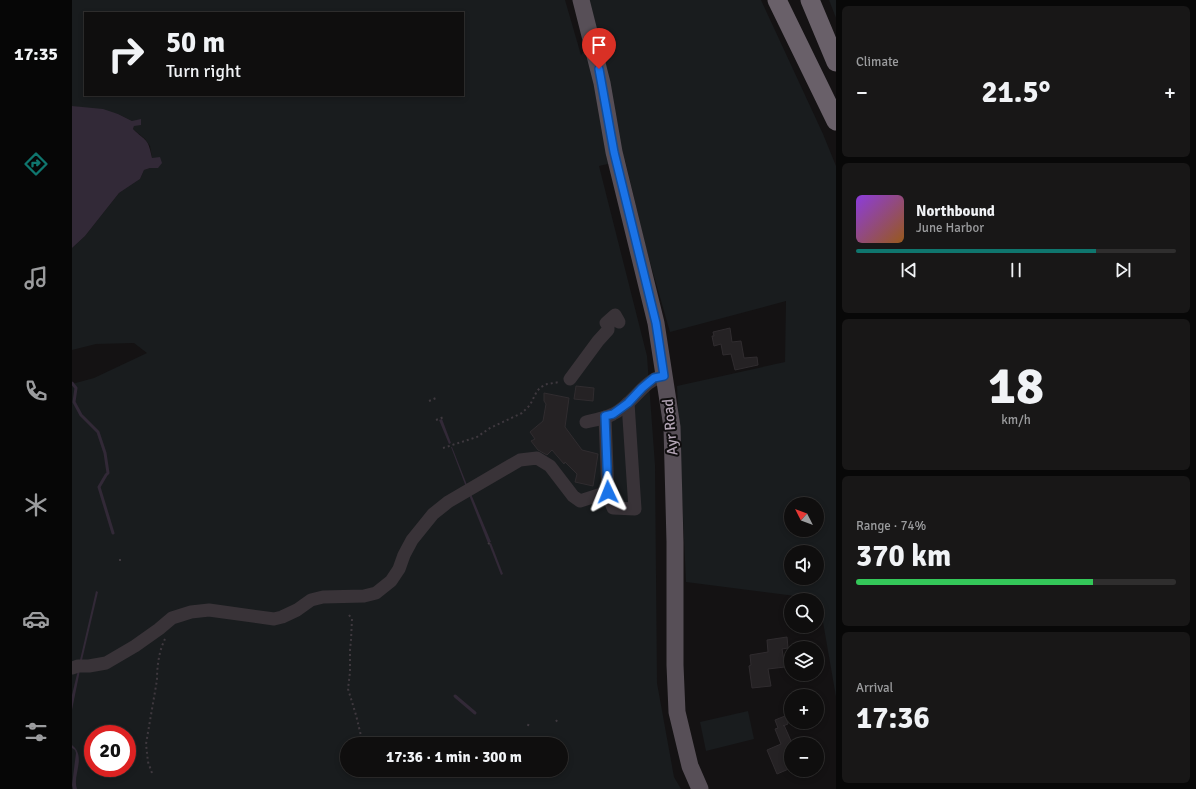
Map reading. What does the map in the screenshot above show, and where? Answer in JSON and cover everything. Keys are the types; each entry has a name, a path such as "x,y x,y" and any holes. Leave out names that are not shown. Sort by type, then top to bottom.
{"highway":[{"path":"777,0 836,121"},
{"path":"791,0 836,108"},
{"path":"810,0 836,62"},
{"path":"822,0 836,34"}],"main road":[{"name":"Ayr Road","path":"581,0 602,83 614,152 656,323 672,427 675,542 675,665 678,712 690,766 700,789"}],"lane":[{"path":"567,380 608,330 608,325 606,323 615,315 619,322"},
{"path":"586,422 613,414 628,403 654,378 664,376"},
{"path":"605,416 608,495 613,508 635,509 628,403"},
{"path":"77,667 106,663 135,646 172,618 191,612 209,610 274,619 297,610 312,600 323,596 364,596 376,593 391,581 399,569 412,540 433,514 448,502 520,460 537,458 550,466 573,496 580,501 608,492"}],"path":[{"path":"443,448 477,436 490,428 522,413 530,405 537,391 541,387 547,384 567,380"},
{"path":"430,401 435,398"},
{"path":"437,420 443,417"},
{"path":"350,615 352,619 348,689 361,737"},
{"path":"152,773 148,762 146,744 161,647 168,636"}],"shaded area":[{"path":"72,0 565,0 581,55 598,36 589,0 761,0 823,134 836,166 836,697 824,628 824,593 784,593 784,595 686,582 677,386 785,362 786,301 670,332 646,248 625,160 599,166 647,356 655,465 657,683 674,777 681,789 72,789 72,384 94,378 147,353 134,343 96,344 72,350 72,248 85,236 119,193 140,179 144,170 158,168 152,158 150,146 145,139 133,129 134,126 132,121 118,114 72,106"},
{"path":"829,0 836,0 836,18"},
{"path":"72,106 103,109 132,121 141,119 141,125 134,126 133,129 148,143 152,158 160,157 162,163 158,168 144,170 140,179 119,193 85,236 72,248"},
{"path":"442,419 451,443 449,444 439,420"},
{"path":"451,447 467,485 466,487"},
{"path":"471,494 491,542 488,543 469,495"},
{"path":"491,543 503,574 501,575 489,544"},
{"path":"96,591 98,592 82,660 80,660"},
{"path":"78,670 80,670 72,710 72,695"},
{"path":"748,711 754,739 706,751 700,722"},
{"path":"72,745 76,750 79,761 76,778 77,789 73,789 72,785 76,753 72,748"}],"building":[{"path":"730,328 732,342 741,341 744,358 757,357 758,365 735,370 731,354 723,355 721,344 714,346 712,336 714,336 713,332"},
{"path":"576,386 594,388 593,401 574,399"},
{"path":"544,393 569,398 565,427 582,450 598,454 593,486 575,482 577,474 565,462 564,464 552,450 547,455 538,450 531,441 535,439 530,432 543,421 546,404 544,401"},
{"path":"787,637 787,641 784,641 784,649 782,649 784,667 768,669 771,686 752,688 749,666 751,665 750,655 768,652 767,640"},
{"path":"784,716 784,729 789,737 784,737 784,771 777,774 767,750 781,744 775,729 778,728 775,720"}],"waterway":[{"path":"72,383 76,388 74,402 81,415 98,432 105,453 108,473 99,487 113,533"},
{"path":"455,696 475,713"}],"route":[{"path":"599,69 614,152 656,323 664,376 654,378 628,403 613,414 605,416 608,492"}]}
